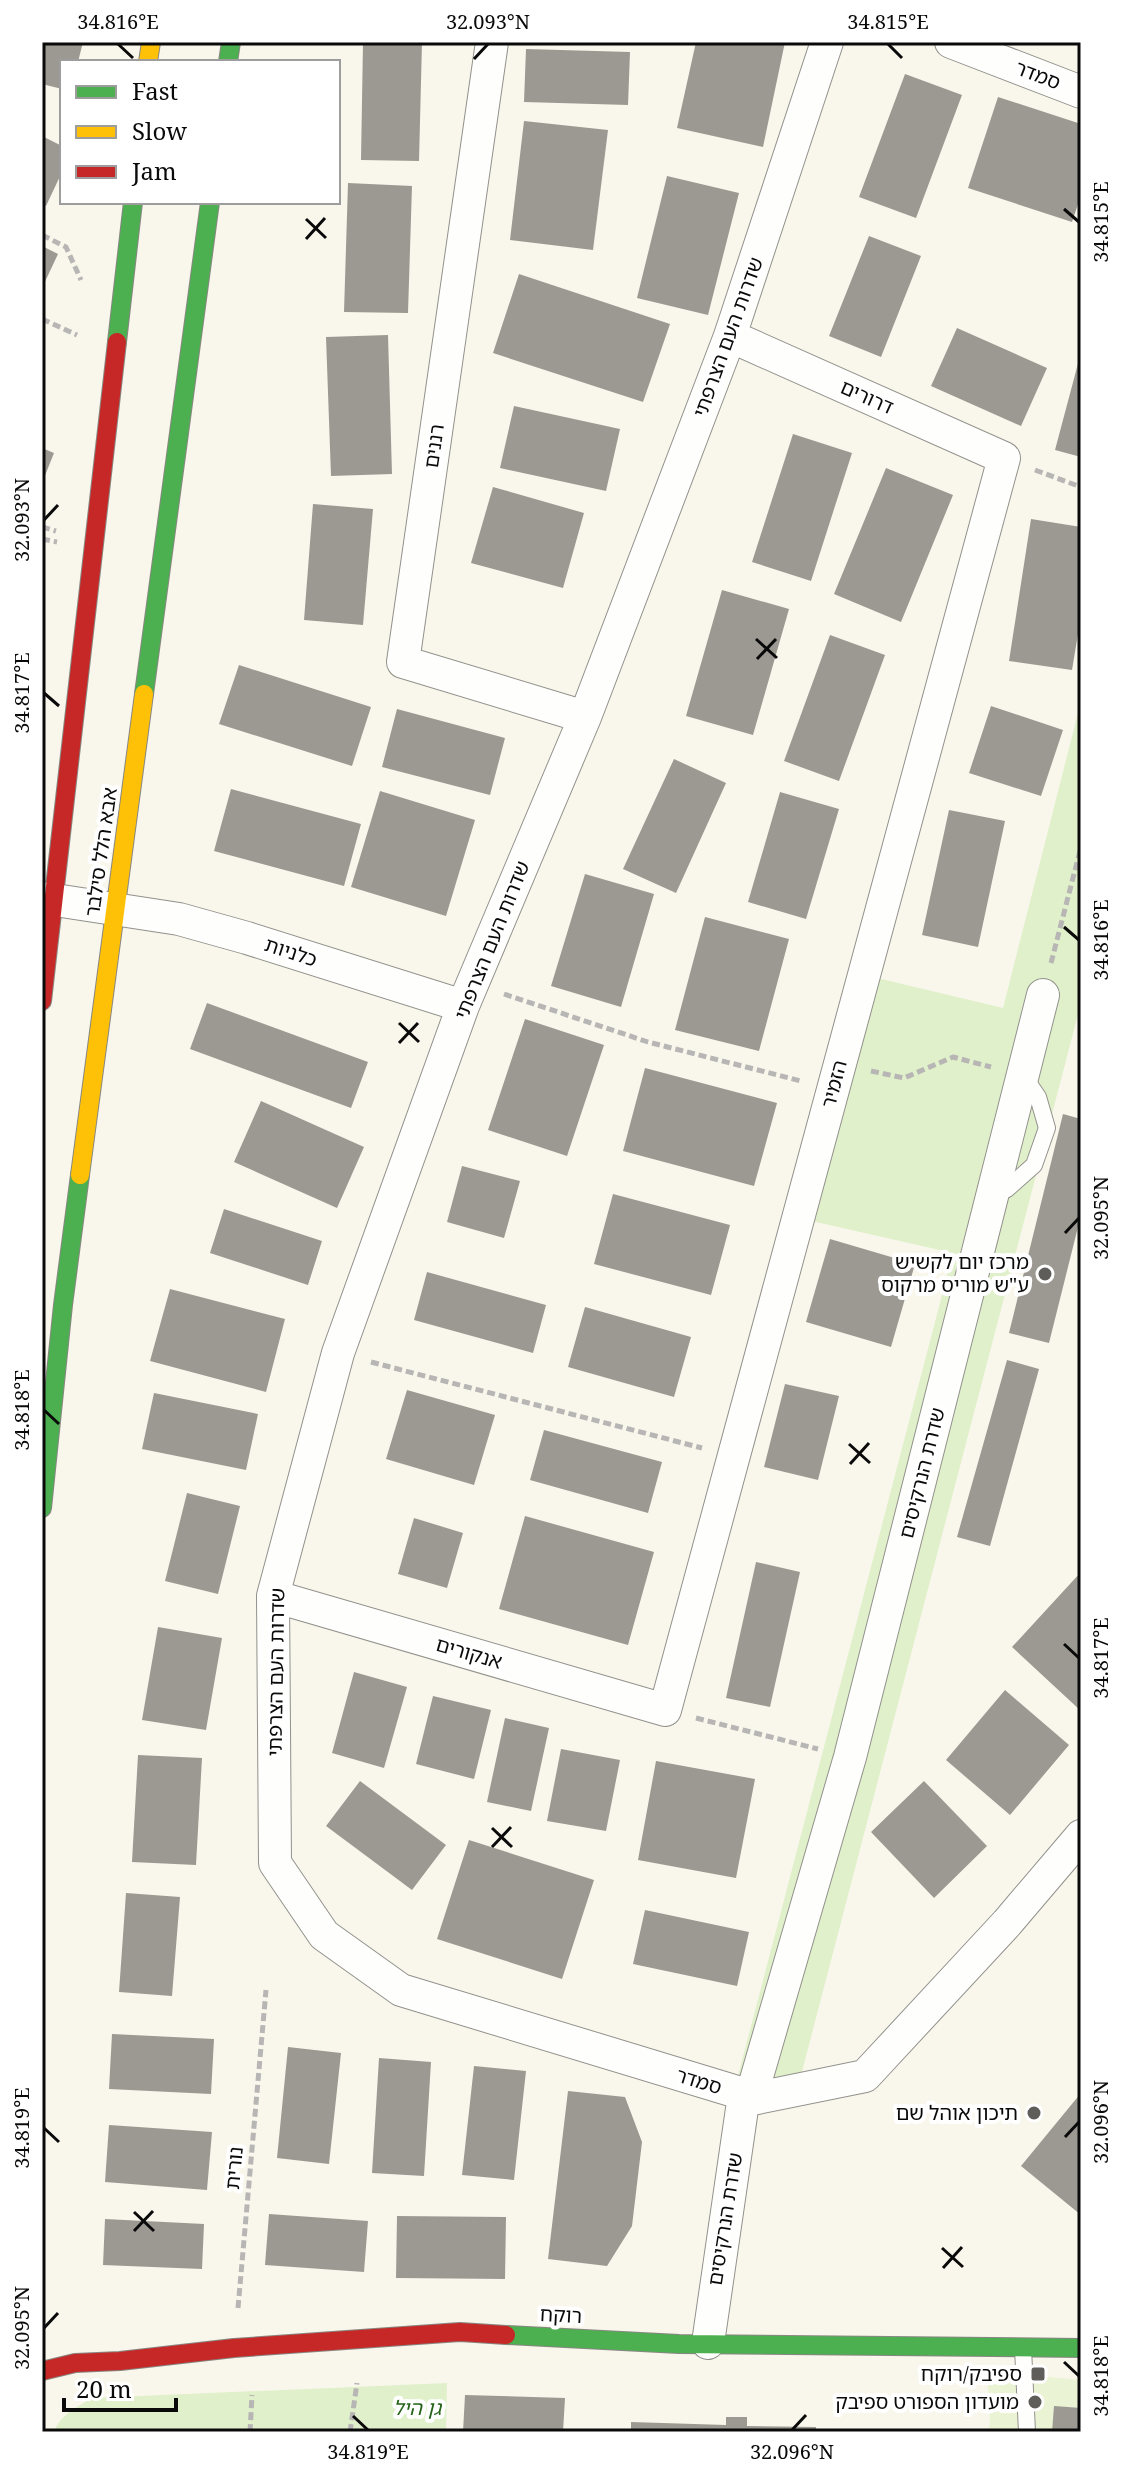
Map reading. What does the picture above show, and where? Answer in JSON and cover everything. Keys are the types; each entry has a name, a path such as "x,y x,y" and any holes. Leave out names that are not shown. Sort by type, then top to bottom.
{"main road":[{"name":"אבא הלל סילבר","path":"42,1001 48,899 133,204"},
{"name":"אבא הלל סילבר","path":"42,1508 63,1305 210,204"},
{"name":"רוקח","path":"42,2371 75,2363 234,2348 460,2332 679,2344 1081,2348"}],"street":[{"name":"רננים","path":"492,42 403,662 585,717"},
{"name":"שדרות העם הצרפתי","path":"275,1863 273,1596 338,1353 468,995 585,717 730,336 827,42"},
{"name":"סמדר","path":"951,42 1081,92"},
{"name":"דרורים","path":"730,336 1004,458"},
{"name":"הזמיר","path":"665,1710 1004,458"},
{"name":"כלניות","path":"48,899 179,919 468,995"},
{"name":"שדרת הנרקיסים","path":"719,2343 751,2097 850,1757 1043,995"},
{"name":"אנקורים","path":"273,1596 665,1710"},
{"name":"סמדר","path":"275,1863 324,1935 401,1990 751,2097 865,2076 1007,1923 1081,1836"}],"lane":[{"path":"1023,2347 1027,2432"}],"path":[{"path":"42,235 66,247 84,286 122,303"},
{"path":"1004,458 1081,487"},
{"path":"1043,995 1081,847"},
{"path":"468,995 648,1042 836,1077 904,1078 953,1057 1023,1075"},
{"path":"338,1353 734,1456"},
{"path":"665,1710 850,1757"},
{"name":"נורית","path":"234,2348 266,1990"},
{"path":"350,2432 357,2383"},
{"path":"250,2432 252,2395"}],"green space":[{"path":"1081,701 1081,1003 799,2083 738,2076 953,1253 807,1220 873,977 1003,1008"},
{"name":"מועדון הספורט ספיבק","path":"987,2371 1081,2380 1081,2432 986,2432 990,2425"},
{"name":"גן היל","path":"447,2383 446,2432 54,2432 65,2416 92,2398"}],"building":[{"path":"42,42 83,42 78,60 60,60 60,88 42,84"},
{"path":"363,42 422,42 419,161 361,160"},
{"path":"696,42 785,42 763,147 677,128"},
{"path":"526,49 630,52 628,105 524,102"},
{"path":"905,74 962,95 916,218 859,197"},
{"path":"998,97 1081,124 1081,195 1072,222 968,188"},
{"path":"524,121 608,130 593,250 510,240"},
{"path":"42,136 60,145 60,176 46,206 42,204"},
{"path":"667,176 739,193 708,315 637,298"},
{"path":"348,183 412,186 408,313 344,312"},
{"path":"869,236 921,256 881,357 829,336"},
{"path":"42,246 58,254 42,288"},
{"path":"519,274 670,324 643,402 493,353"},
{"path":"957,328 1047,368 1021,426 931,386"},
{"path":"388,335 392,474 331,476 326,337"},
{"path":"1081,356 1081,457 1055,450"},
{"path":"514,406 620,429 606,491 500,468"},
{"path":"793,434 852,453 811,581 752,562"},
{"path":"42,448 54,453 42,483"},
{"path":"886,468 953,495 901,622 834,594"},
{"path":"493,487 584,513 563,588 471,563"},
{"path":"313,504 373,509 363,625 304,620"},
{"path":"1031,519 1081,527 1081,616 1072,670 1009,661"},
{"path":"722,590 789,609 753,735 686,716"},
{"path":"830,635 885,655 839,781 784,761"},
{"path":"239,665 371,707 352,766 219,724"},
{"path":"991,706 1063,730 1041,796 969,773"},
{"path":"397,709 505,738 490,795 382,767"},
{"path":"674,759 726,783 676,893 623,869"},
{"path":"231,789 361,824 344,886 214,851"},
{"path":"380,791 475,820 446,916 351,887"},
{"path":"780,792 839,809 806,919 748,902"},
{"path":"949,810 1005,821 978,947 922,935"},
{"path":"585,874 654,894 621,1007 551,986"},
{"path":"705,917 789,939 759,1051 675,1030"},
{"path":"207,1003 368,1062 351,1108 190,1049"},
{"path":"525,1019 604,1045 567,1156 488,1130"},
{"path":"645,1068 777,1103 754,1186 623,1151"},
{"path":"261,1101 364,1147 337,1208 234,1162"},
{"name":"מרכז יום לקשיש ע\"ש מוריס מרקוס","path":"1063,1114 1081,1119 1081,1215 1049,1343 1009,1333"},
{"path":"462,1166 520,1181 504,1238 447,1222"},
{"path":"613,1194 730,1225 711,1295 594,1264"},
{"path":"224,1209 322,1241 308,1285 210,1253"},
{"path":"830,1239 915,1264 891,1347 806,1322"},
{"path":"427,1272 546,1305 533,1353 414,1320"},
{"path":"170,1289 285,1319 266,1392 150,1361"},
{"path":"585,1307 691,1337 674,1397 568,1367"},
{"path":"1007,1360 1039,1369 990,1546 957,1537"},
{"path":"785,1384 839,1396 818,1480 764,1467"},
{"path":"407,1390 495,1415 474,1485 386,1459"},
{"path":"154,1393 258,1414 246,1470 142,1449"},
{"path":"544,1430 662,1462 648,1513 530,1480"},
{"path":"187,1493 240,1506 218,1594 165,1581"},
{"path":"525,1516 654,1552 628,1645 499,1609"},
{"path":"414,1518 463,1533 447,1588 398,1574"},
{"path":"756,1562 800,1572 770,1707 726,1698"},
{"path":"1081,1572 1081,1711 1012,1647"},
{"path":"158,1627 222,1638 206,1730 142,1720"},
{"path":"354,1672 407,1687 384,1768 332,1753"},
{"path":"1005,1690 1069,1745 1010,1815 946,1760"},
{"path":"433,1696 491,1710 474,1779 416,1764"},
{"path":"505,1718 549,1728 531,1811 487,1802"},
{"path":"561,1749 620,1760 606,1831 547,1821"},
{"path":"138,1755 202,1758 196,1865 132,1862"},
{"path":"656,1761 755,1779 736,1878 638,1860"},
{"path":"360,1781 446,1845 412,1890 326,1826"},
{"path":"924,1781 987,1846 934,1898 871,1832"},
{"path":"469,1840 594,1880 562,1979 437,1939"},
{"path":"126,1893 180,1897 172,1996 119,1992"},
{"path":"645,1910 749,1932 737,1986 633,1964"},
{"path":"112,2034 214,2039 211,2094 109,2089"},
{"path":"288,2047 341,2053 329,2164 277,2158"},
{"path":"379,2058 431,2062 424,2176 372,2173"},
{"path":"474,2066 526,2071 514,2180 462,2175"},
{"path":"568,2091 625,2097 642,2142 632,2226 607,2266 548,2259"},
{"path":"1081,2093 1081,2215 1021,2166"},
{"path":"109,2125 212,2132 207,2190 105,2182"},
{"path":"269,2214 368,2221 364,2272 265,2265"},
{"path":"397,2216 506,2217 505,2279 396,2278"},
{"path":"105,2219 204,2224 202,2269 103,2265"},
{"path":"465,2395 565,2398 563,2432 463,2432"},
{"path":"1054,2406 1081,2408 1081,2432 1052,2432"},
{"path":"726,2417 747,2417 747,2426 816,2427 816,2432 631,2432 631,2422 726,2425"}],"traffic: fast":[{"path":"228,60 231,42"},
{"path":"117,342 133,204"},
{"path":"144,694 210,204"},
{"path":"42,1508 80,1175"},
{"path":"506,2335 679,2344 1081,2348"}],"traffic: slow":[{"path":"148,60 151,42"},
{"path":"80,1175 144,694"}],"traffic: jam":[{"path":"42,1001 117,342"},
{"path":"42,2371 75,2363 234,2348 460,2332 506,2335"}],"place":[{"name":"מרכז יום לקשיש ע\"ש מוריס מרקוס","path":"1045,1274"},
{"name":"תיכון אוהל שם","path":"1034,2113"},
{"name":"ספיבק/רוקח","path":"1038,2374"},
{"name":"מועדון הספורט ספיבק","path":"1035,2402"}]}
